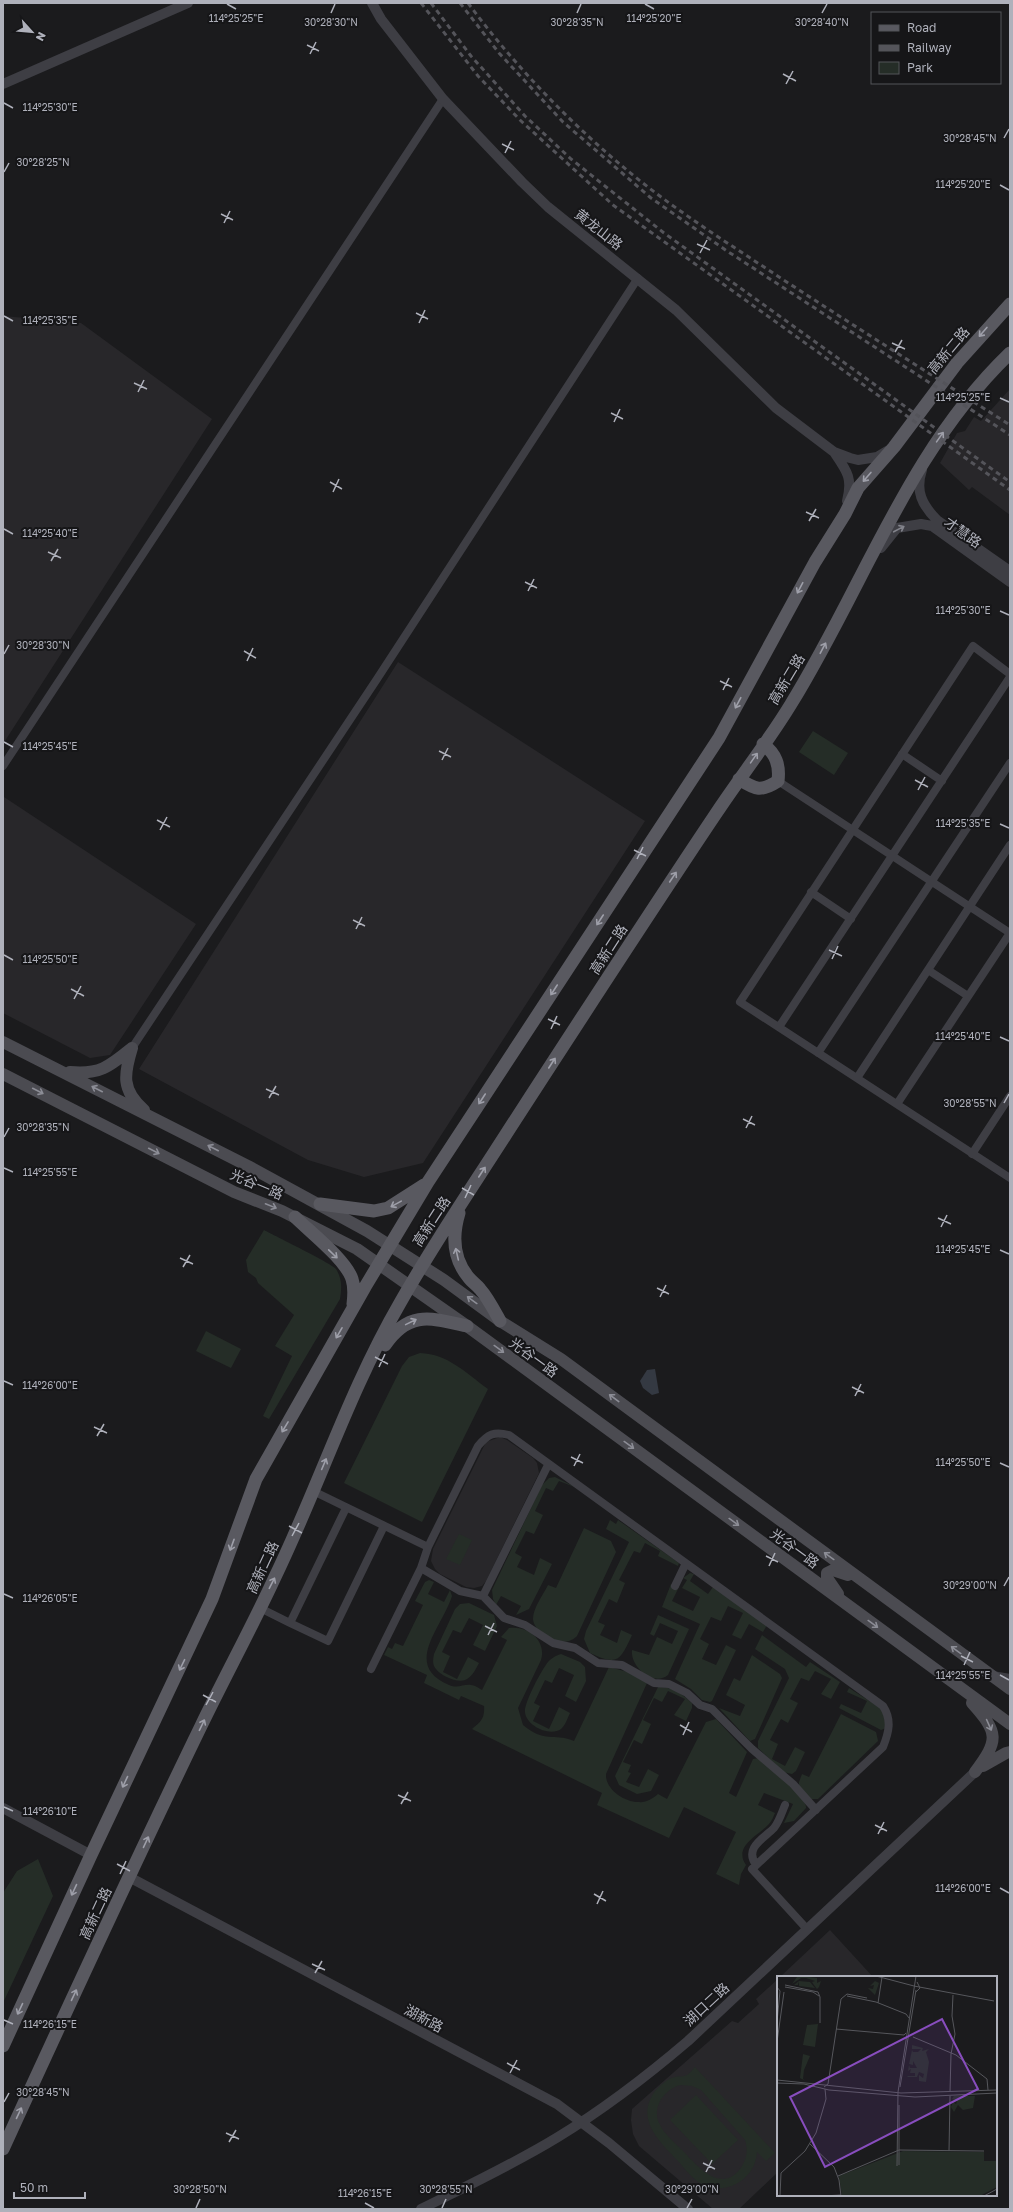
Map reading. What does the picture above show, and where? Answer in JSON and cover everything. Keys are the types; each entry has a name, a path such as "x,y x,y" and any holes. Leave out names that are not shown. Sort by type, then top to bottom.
{"main road":[{"name":"高新二路","path":"3,2046 91,1855 212,1600 256,1479 274,1445 428,1182 704,763 815,562 845,514 858,488 894,447 957,363 1010,304"},
{"name":"高新二路","path":"3,2149 129,1877 260,1608 313,1491 358,1382 410,1286 461,1203 648,916 739,779 789,708 865,568 880,535 891,520 927,456 982,380 1010,353"},
{"path":"739,779 758,789 767,788 778,781 779,771 777,760 773,753 763,744"},
{"name":"光谷一路","path":"3,1042 320,1204 422,1266 500,1321 561,1359 1010,1689"},
{"path":"62,1071 86,1074 99,1071 112,1064 132,1048"},
{"path":"132,1048 125,1070 127,1087 135,1102 154,1118"},
{"name":"光谷一路","path":"3,1074 234,1192 295,1217 357,1249 467,1326 1010,1724"},
{"path":"320,1204 374,1211 388,1208 428,1182"},
{"path":"461,1203 454,1228 454,1243 459,1262 469,1279 480,1288 500,1321"},
{"path":"295,1217 344,1265 352,1278 355,1290 352,1311"},
{"path":"358,1382 393,1332 410,1321 429,1318 467,1326"},
{"path":"853,1610 834,1589 827,1578 828,1573 833,1570 869,1586"},
{"path":"955,1684 988,1721 991,1730 993,1742 991,1751 975,1772"},
{"path":"975,1772 995,1758 1010,1752"}],"street":[{"path":"3,84 188,3"},
{"name":"黄龙山路","path":"372,3 381,19 443,99 473,132 548,207 638,278 699,331 776,408 834,452 847,470 851,487 845,514"},
{"path":"3,766 443,99"},
{"path":"132,1048 373,686 638,278"},
{"name":"黄龙山路","path":"834,452 858,460 877,457 894,447"},
{"name":"才慧路","path":"927,456 919,478 918,491 929,512 937,520 1010,571"},
{"name":"才慧路","path":"865,568 897,528 921,524 932,526 1010,582"},
{"path":"1010,674 973,646 740,1002 1010,1178"},
{"path":"779,1027 1010,677"},
{"path":"902,754 942,781"},
{"path":"818,1053 1010,763"},
{"path":"778,781 1010,933 897,1104"},
{"path":"857,1078 1010,845"},
{"path":"811,892 851,919"},
{"path":"928,970 968,996"},
{"path":"972,1154 1010,1096"},
{"path":"371,1669 421,1568 428,1547 478,1446 486,1436 498,1432 509,1435 548,1465 883,1706 888,1715 888,1735 883,1747 752,1869 806,1928"},
{"path":"483,1596 548,1465"},
{"path":"313,1491 428,1547"},
{"path":"290,1622 346,1508"},
{"path":"260,1608 328,1642 384,1526"},
{"path":"675,1586 686,1563"},
{"path":"421,1568 460,1591 483,1596 504,1618 525,1625 553,1644 575,1648 598,1663 622,1665 654,1683 669,1684 688,1693 700,1705 712,1709 752,1749 793,1784 816,1810"},
{"path":"992,1676 1010,1679"},
{"name":"湖口二路","path":"421,2209 513,2163 581,2122 604,2107 665,2060 975,1772"},
{"path":"756,1865 752,1858 751,1852 757,1843 775,1827 785,1805"},
{"path":"3,1808 91,1855"},
{"name":"湖新路","path":"129,1877 557,2104 688,2209"}],"shaded area":[{"path":"3,316 81,323 212,419 3,744"},
{"path":"1010,389 1010,515 972,487 969,490 940,463 957,433 965,431 974,417 981,421"},
{"path":"398,662 645,821 423,1163 364,1177 308,1160 139,1069"},
{"path":"4,797 196,924 110,1055 90,1058 3,1013"},
{"path":"655,1369 659,1393 652,1395 643,1388 640,1381 647,1370"},
{"path":"500,1437 507,1440 533,1458 537,1463 539,1473 486,1581 482,1586 474,1588 466,1587 440,1574 435,1569 431,1561 433,1549 486,1442"},
{"path":"830,1930 872,1976 781,1976"},
{"path":"777,1980 777,2173 739,2209 713,2209 639,2146 633,2134 631,2120 632,2109 732,2021 738,2023 759,2004 756,1999"}],"green space":[{"path":"813,731 848,753 834,775 799,752"},
{"path":"264,1230 332,1266 338,1272 341,1287 340,1299 269,1419 263,1416 292,1356 275,1346 294,1315 258,1283 256,1278 248,1272 246,1260"},
{"path":"206,1331 241,1349 231,1368 196,1351"},
{"path":"420,1353 439,1357 456,1365 488,1389 422,1522 344,1483 402,1366 409,1357"},
{"path":"555,1477 577,1488 559,1481 553,1491 546,1488 535,1511 543,1515 534,1534 526,1531 515,1553 522,1557 517,1567 534,1575 540,1558 552,1564 529,1609 516,1615 521,1606 501,1596 496,1605 493,1599 492,1590 542,1485 549,1478"},
{"path":"610,1520 616,1524 618,1520 679,1563 678,1566 658,1556 660,1551 645,1543 640,1553 634,1551 619,1580 625,1583 617,1603 609,1599 598,1622 605,1625 600,1635 617,1643 621,1630 632,1635 621,1656 612,1660 590,1653 584,1639 586,1631 629,1542 606,1529"},
{"path":"584,1528 611,1541 616,1552 577,1636 569,1641 558,1641 547,1637 537,1629 534,1624 533,1615 536,1606 548,1585 556,1588"},
{"path":"459,1534 472,1540 460,1565 446,1559"},
{"path":"690,1573 694,1574 690,1581 708,1594 713,1587 767,1625 763,1632 749,1624 741,1639 732,1635 743,1613 728,1606 721,1621 711,1617 700,1639 709,1644 702,1659 716,1665 726,1645 736,1650 712,1701 710,1702 702,1700 691,1689 675,1679 700,1624 662,1607 671,1584 679,1587 672,1601 693,1611 700,1597 682,1588 687,1580 683,1578"},
{"path":"429,1580 434,1582 428,1594 444,1602 450,1590 452,1596 429,1645 427,1656 428,1667 435,1677 449,1685 455,1687 472,1685 482,1690 507,1640 501,1637 509,1628 523,1629 539,1641 542,1653 541,1660 518,1708 523,1725 531,1731 543,1736 560,1737 574,1741 609,1667 628,1672 647,1683 606,1774 609,1785 616,1794 627,1800 641,1802 649,1800 658,1794 667,1799 706,1722 716,1719 747,1752 729,1793 736,1797 753,1759 759,1758 794,1789 805,1803 806,1808 794,1821 784,1823 793,1804 764,1793 758,1805 775,1813 769,1824 748,1842 745,1847 743,1858 746,1865 741,1874 739,1885 716,1874 736,1832 684,1807 669,1838 597,1805 602,1793 472,1729 482,1719 484,1714 484,1706 461,1696 459,1700 424,1683 427,1675 384,1655 388,1647 392,1649 395,1643 403,1646 423,1605 415,1601 425,1582"},
{"path":"469,1603 494,1615 497,1626 485,1651 473,1645 483,1625 469,1618 461,1633 453,1630 442,1652 450,1656 443,1672 457,1679 468,1657 479,1663 474,1673 470,1677 462,1681 458,1681 438,1672 434,1666 433,1658 455,1609 460,1604"},
{"path":"658,1615 689,1629 668,1675 656,1679 649,1677 639,1669 632,1656 632,1650 649,1655 657,1637 672,1644 678,1631 660,1623 654,1636 650,1634"},
{"path":"762,1635 806,1667 810,1662 840,1682 831,1699 821,1694 831,1679 815,1671 809,1681 801,1678 790,1699 798,1703 788,1723 781,1719 770,1740 778,1744 772,1759 785,1766 795,1747 805,1752 796,1771 792,1774 783,1772 758,1748 758,1741 789,1678 785,1669 755,1649"},
{"path":"561,1654 580,1662 585,1667 586,1681 576,1702 565,1696 574,1675 559,1668 552,1683 545,1680 534,1703 540,1706 533,1721 549,1729 559,1707 570,1713 561,1729 551,1732 545,1731 534,1726 530,1722 526,1717 525,1708 534,1686 545,1666 552,1658"},
{"path":"752,1655 780,1674 782,1678 755,1739 750,1741 719,1708 740,1716 745,1705 726,1695 734,1678 740,1681"},
{"path":"658,1687 672,1689 685,1697 692,1703 692,1708 686,1721 674,1715 685,1699 668,1691 662,1702 654,1698 643,1720 651,1724 642,1744 634,1740 623,1762 631,1765 628,1772 631,1773 626,1782 639,1787 648,1769 659,1775 651,1791 637,1794 619,1785 615,1776"},
{"path":"849,1688 882,1709 885,1716 886,1728 881,1730 839,1708 841,1704 861,1713 867,1701 847,1692"},
{"path":"841,1714 876,1732 878,1741 818,1799 811,1799 799,1786 799,1782 802,1774 809,1777"},
{"path":"38,1859 53,1896 3,2003 3,1893 17,1871"},
{"path":"695,2067 775,2153 766,2161 757,2152 752,2170 738,2183 730,2186 721,2188 712,2187 695,2180 658,2139 649,2122 647,2113 648,2104 655,2091 668,2080 687,2075","holes":["680,2085 692,2086 701,2090 745,2140 746,2153 744,2163 735,2175 727,2179 719,2179 703,2171 670,2138 659,2123 657,2117 658,2105 664,2095 674,2087"]},
{"path":"696,2095 738,2140 712,2164 670,2120"}],"railway":[{"path":"421,3 478,76 520,120 613,205 1010,490"},
{"path":"431,3 471,56 525,116 571,159 664,233 1010,482"},
{"path":"460,3 499,53 563,122 651,198 727,251 1010,435"},
{"path":"468,3 504,49 543,92 585,133 646,186 702,226 779,277 1010,425"}]}
